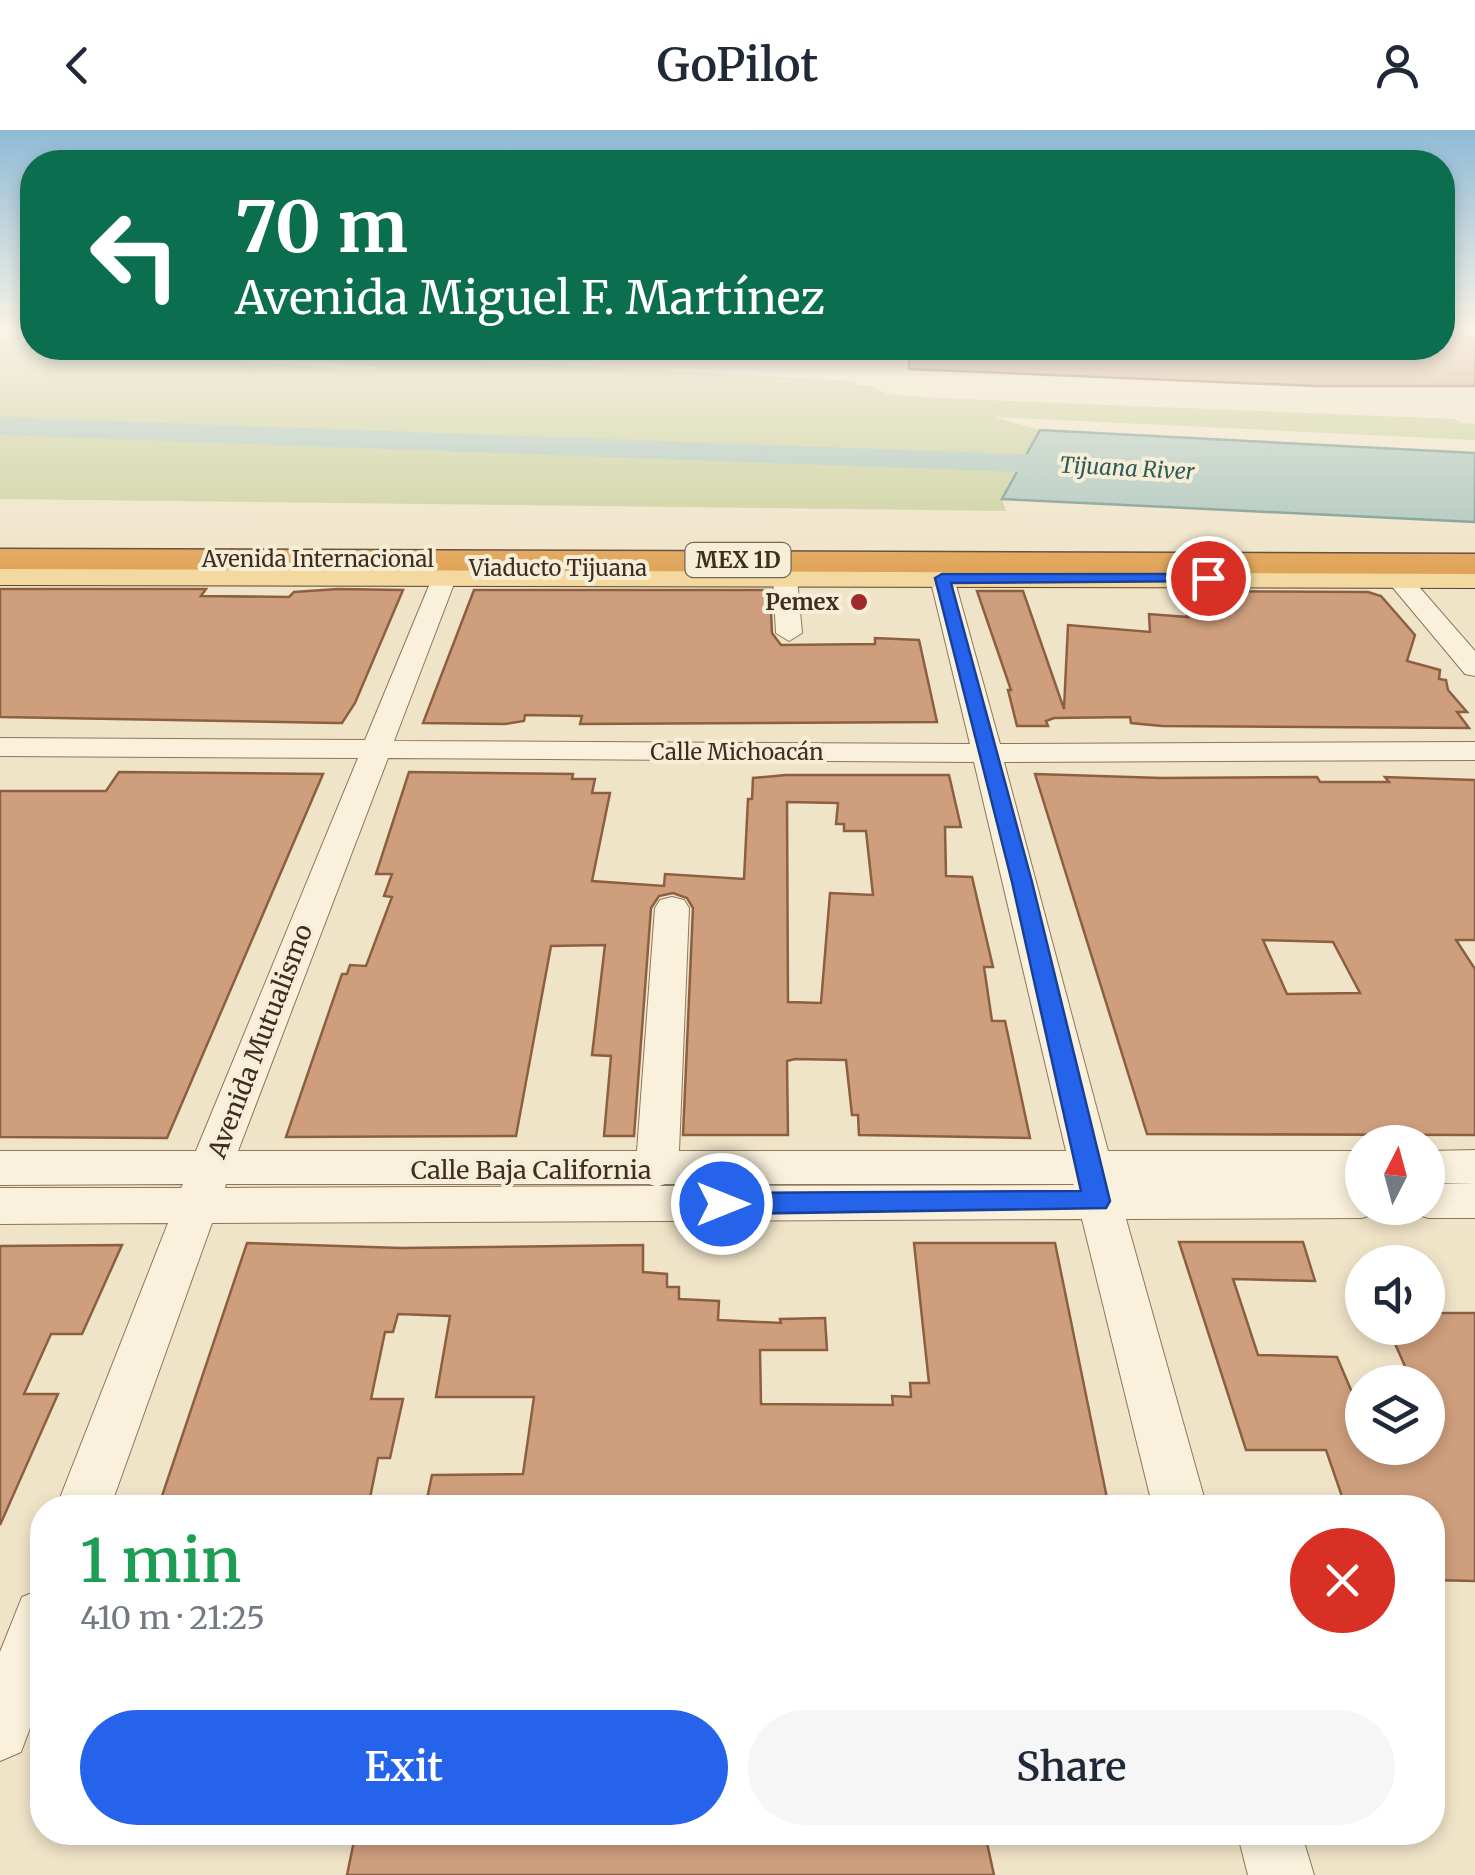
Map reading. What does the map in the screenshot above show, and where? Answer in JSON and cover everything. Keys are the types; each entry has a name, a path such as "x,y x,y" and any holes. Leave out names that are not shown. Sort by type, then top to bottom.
{"highway":[{"name":"Avenida Internacional","path":"0,567 1475,571"}],"main road":[{"name":"Avenida Internacional","path":"0,567 785,578 1398,578 1475,571"}],"street":[{"name":"Avenida Mutualismo","path":"89,1495 204,1187 445,576"},
{"path":"785,578 788,633"},
{"path":"942,578 1093,1184 1177,1495"},
{"path":"1398,578 1475,668"},
{"name":"Calle Michoacán","path":"0,747 1475,752"},
{"path":"657,1170 672,908"},
{"path":"1445,1167 1475,1166"},
{"name":"Calle Baja California","path":"0,1168 204,1187 1093,1184 1345,1168"},
{"name":"Calle Baja California","path":"0,1206 204,1187 657,1170 1093,1184 1345,1200"},
{"path":"1445,1201 1475,1201"},
{"path":"0,1731 30,1650"},
{"path":"1273,1845 1281,1875"}],"green space":[{"path":"0,408 1195,408 1456,419 1475,424 1475,440 993,417 1040,430 1002,499 1006,511 0,499"}],"water":[{"path":"1040,430 1475,453 1475,522 1002,499"}],"building":[{"path":"0,589 206,589 201,596 289,597 294,592 338,589 403,590 355,703 342,723 336,723 0,717"},
{"path":"474,590 770,590 772,633 781,645 875,644 875,638 919,640 937,722 580,724 582,716 525,715 524,721 505,724 423,723"},
{"path":"977,591 1023,591 1064,709 1068,625 1150,632 1149,614 1188,617 1176,591 1368,592 1381,596 1415,635 1407,661 1440,670 1439,679 1446,680 1448,690 1467,712 1457,712 1469,728 1162,726 1131,723 1130,717 1054,718 1046,721 1048,726 1017,726 1011,690"},
{"path":"119,772 323,774 167,1138 0,1137 0,791 106,791"},
{"path":"409,772 573,774 572,779 595,779 592,793 610,793 592,881 664,886 665,874 744,879 748,799 752,799 753,778 949,775 961,827 945,827 946,876 972,877 993,967 984,967 992,1021 1005,1021 1030,1138 859,1135 858,1115 852,1115 846,1060 795,1059 787,1061 788,1135 683,1135 693,908 687,898 673,893 659,896 651,908 634,1136 604,1136 611,1056 592,1055 605,945 551,946 516,1136 286,1137 342,974 347,974 350,965 366,966 392,897 384,896 392,874 376,874","holes":["787,802 838,803 836,824 844,824 844,831 866,831 873,895 830,893 821,1003 788,1002"]},
{"path":"1035,774 1317,777 1320,782 1389,782 1385,777 1475,780 1475,940 1456,940 1475,969 1475,1135 1445,1135 1445,1125 1345,1125 1345,1135 1147,1134","holes":["1263,940 1333,942 1360,993 1287,994"]},
{"path":"1179,1242 1303,1242 1315,1281 1233,1279 1258,1355 1337,1357 1345,1376 1345,1465 1445,1465 1445,1365 1404,1365 1396,1345 1445,1345 1445,1313 1475,1313 1475,1581 1445,1580 1445,1495 1342,1495 1326,1450 1246,1450"},
{"path":"247,1243 401,1248 643,1245 643,1272 667,1274 667,1287 679,1287 679,1299 719,1301 718,1320 781,1323 780,1319 825,1318 827,1350 760,1350 761,1404 893,1405 892,1396 911,1397 910,1383 929,1383 914,1243 1055,1243 1106,1495 428,1495 432,1475 523,1474 534,1397 436,1397 450,1316 398,1314 393,1332 385,1332 371,1399 403,1399 390,1458 378,1458 371,1495 162,1495"},
{"path":"122,1245 82,1334 51,1334 24,1394 58,1394 0,1525 0,1246"},
{"path":"353,1845 987,1845 994,1875 347,1875"}],"waterway":[{"name":"Tijuana River","path":"0,426 1101,466"}],"place":[{"name":"Pemex","path":"859,602"}],"route":[{"path":"722,1204 1097,1201 1022,882 942,578 1208,578"}]}
